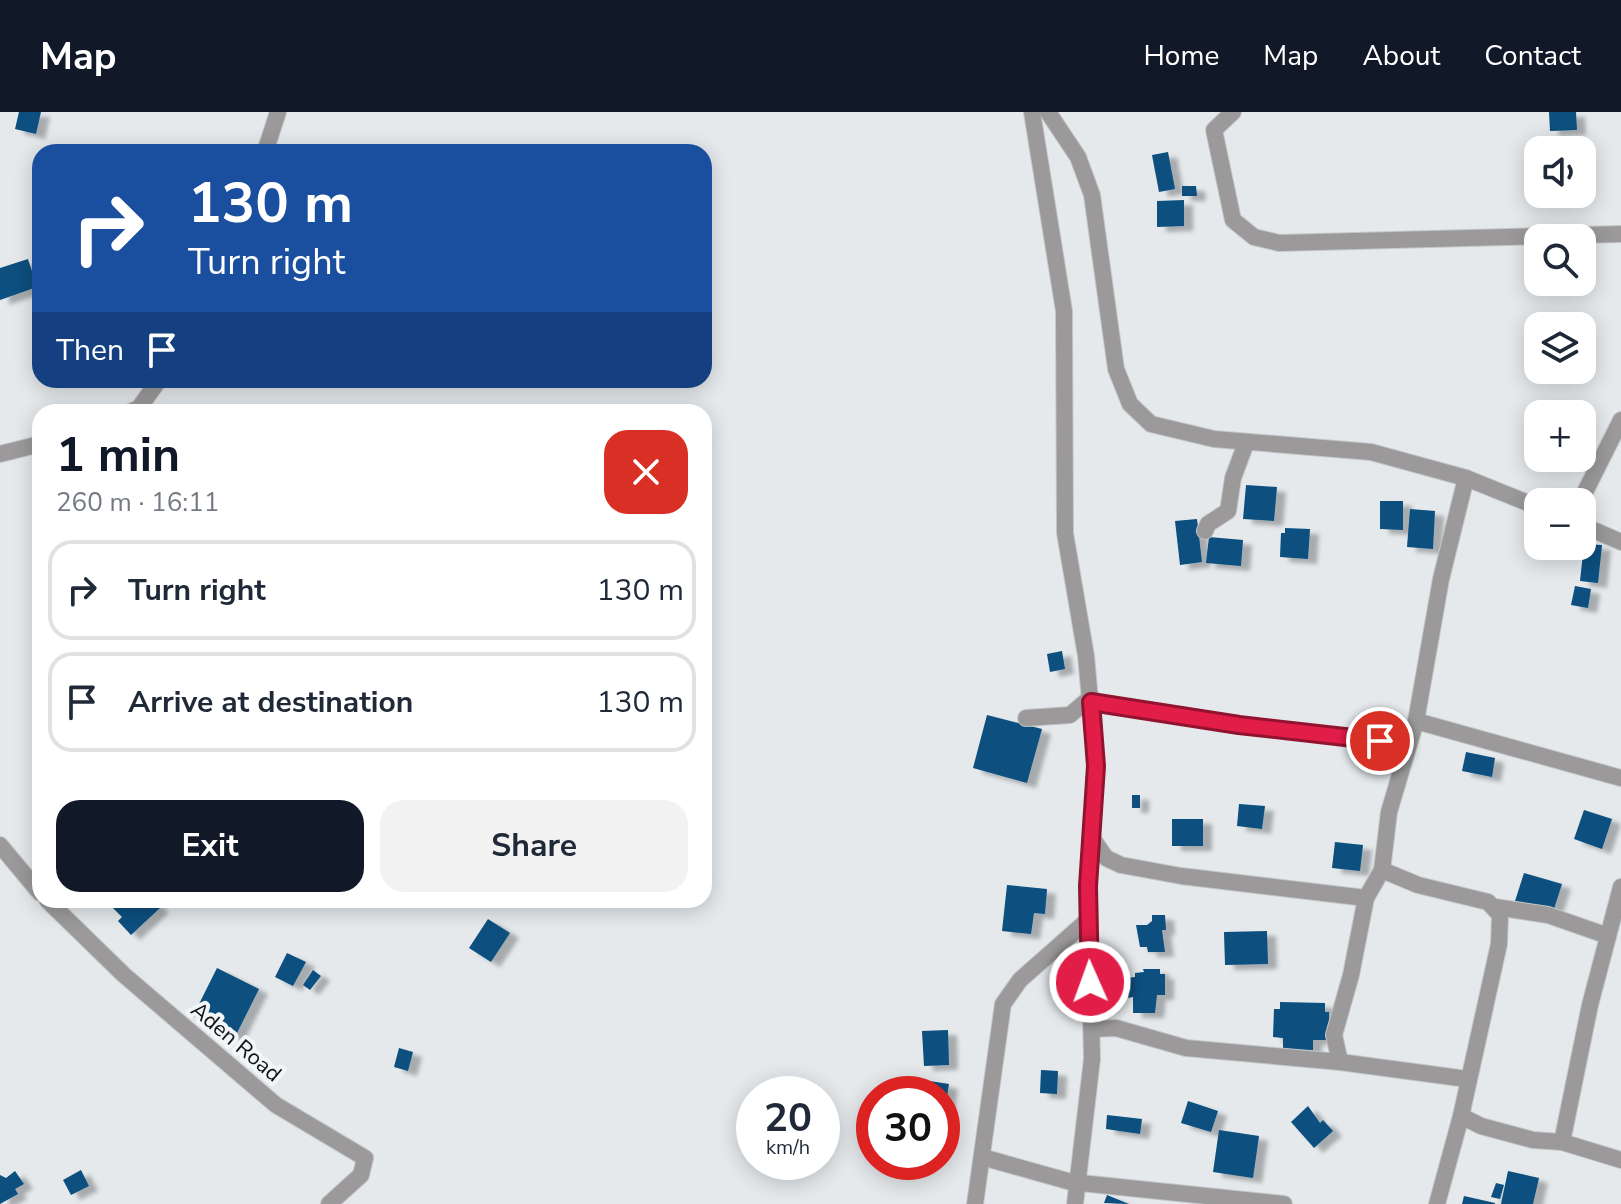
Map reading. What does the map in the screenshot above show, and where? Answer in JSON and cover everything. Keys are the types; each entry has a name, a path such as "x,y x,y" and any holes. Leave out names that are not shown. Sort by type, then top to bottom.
{"street":[{"path":"268,144 278,112"},
{"path":"1032,112 1061,285 1065,533 1091,699 1096,766 1089,919 1092,1029 1075,1204"},
{"path":"1048,112 1078,157 1092,195 1116,369 1130,404 1151,424 1246,443 1371,452 1466,478 1524,501"},
{"path":"1233,112 1214,130 1233,220 1254,237 1279,243 1322,244 1460,236 1621,234"},
{"path":"1587,488 1621,420"},
{"path":"1205,531 1208,524 1228,511 1233,478 1246,443"},
{"path":"0,454 32,446"},
{"path":"1340,1062 1334,1035 1351,975 1366,898 1382,870 1389,812 1416,721 1441,579 1466,478"},
{"path":"1596,531 1621,542"},
{"path":"1026,718 1070,715 1091,699 1239,725 1408,744"},
{"path":"1416,721 1621,778"},
{"path":"1092,838 1106,858 1121,865 1181,876 1366,898"},
{"path":"0,845 32,883"},
{"path":"1382,870 1418,885 1495,907 1548,915 1608,936"},
{"path":"1562,1142 1621,887"},
{"path":"1437,1204 1461,1116 1499,944 1500,915 1495,907"},
{"name":"Aden Road","path":"55,908 124,975 276,1105 365,1158 361,1175 329,1204"},
{"path":"975,1204 1003,1004 1020,980 1089,919"},
{"path":"1092,1029 1116,1028 1186,1048 1340,1062 1467,1079"},
{"path":"1461,1116 1481,1126 1533,1140 1562,1142 1621,1160"},
{"path":"982,1157 1078,1182 1284,1204"}],"building":[{"path":"19,112 41,112 36,134 15,129"},
{"path":"1549,112 1576,112 1577,130 1550,131"},
{"path":"1168,152 1175,189 1159,192 1152,155"},
{"path":"1182,186 1196,186 1197,196 1182,196"},
{"path":"1184,200 1184,226 1157,227 1157,201"},
{"path":"28,259 32,289 0,300 0,268"},
{"path":"1246,485 1277,487 1274,521 1243,519"},
{"path":"1380,501 1403,501 1403,530 1380,529"},
{"path":"1410,509 1435,511 1433,549 1407,547"},
{"path":"1197,519 1202,562 1180,565 1175,521"},
{"path":"1285,528 1310,529 1308,559 1280,557 1281,533 1285,533"},
{"path":"1209,537 1243,540 1241,566 1206,563"},
{"path":"1596,545 1602,545 1598,583 1580,581 1582,560 1596,560"},
{"path":"1575,586 1591,589 1588,608 1571,605"},
{"path":"1062,651 1065,669 1050,672 1047,654"},
{"path":"987,715 1042,729 1027,783 973,768"},
{"path":"1466,752 1495,758 1492,777 1462,771"},
{"path":"1132,795 1140,795 1140,808 1132,808"},
{"path":"1239,804 1265,806 1262,829 1237,826"},
{"path":"1584,810 1612,819 1602,849 1574,839"},
{"path":"1172,819 1203,819 1203,846 1172,846"},
{"path":"1335,842 1363,845 1360,871 1332,868"},
{"path":"1524,873 1562,884 1553,912 1515,901"},
{"path":"1007,885 1047,889 1045,914 1034,913 1031,934 1002,931"},
{"path":"113,908 160,908 131,935 118,921 122,917"},
{"path":"1152,915 1165,915 1166,930 1162,930 1165,952 1148,952 1147,947 1140,947 1136,925 1147,925 1152,921"},
{"path":"488,919 510,933 491,962 469,948"},
{"path":"1267,931 1268,964 1225,965 1224,932"},
{"path":"287,953 306,962 293,986 275,977"},
{"path":"217,968 259,989 235,1037 193,1016"},
{"path":"1143,969 1160,969 1160,974 1165,974 1165,995 1157,995 1155,1013 1133,1013 1133,997 1128,998 1127,978 1144,972"},
{"path":"313,970 321,976 310,990 303,985"},
{"path":"1280,1002 1325,1003 1325,1012 1329,1012 1329,1040 1313,1040 1313,1050 1283,1049 1283,1038 1273,1037 1274,1009 1280,1009"},
{"path":"948,1030 949,1065 924,1066 922,1031"},
{"path":"399,1048 413,1052 408,1071 394,1067"},
{"path":"1041,1070 1058,1071 1057,1094 1040,1093"},
{"path":"1188,1101 1218,1111 1211,1132 1181,1123"},
{"path":"1308,1106 1320,1123 1323,1120 1333,1131 1314,1148 1291,1122"},
{"path":"1107,1115 1142,1119 1140,1134 1106,1129"},
{"path":"1219,1130 1259,1136 1253,1178 1213,1172"},
{"path":"81,1170 89,1186 71,1195 63,1180"},
{"path":"15,1171 24,1184 15,1189 18,1194 0,1204 0,1175 6,1178"},
{"path":"1508,1171 1539,1178 1533,1204 1501,1204"},
{"path":"1496,1183 1504,1185 1500,1199 1491,1197"},
{"path":"1107,1195 1129,1204 1104,1203"},
{"path":"1464,1196 1495,1203 1495,1204 1462,1204"}],"route":[{"path":"1090,982 1088,886 1096,766 1091,702 1239,725 1380,741"}]}
